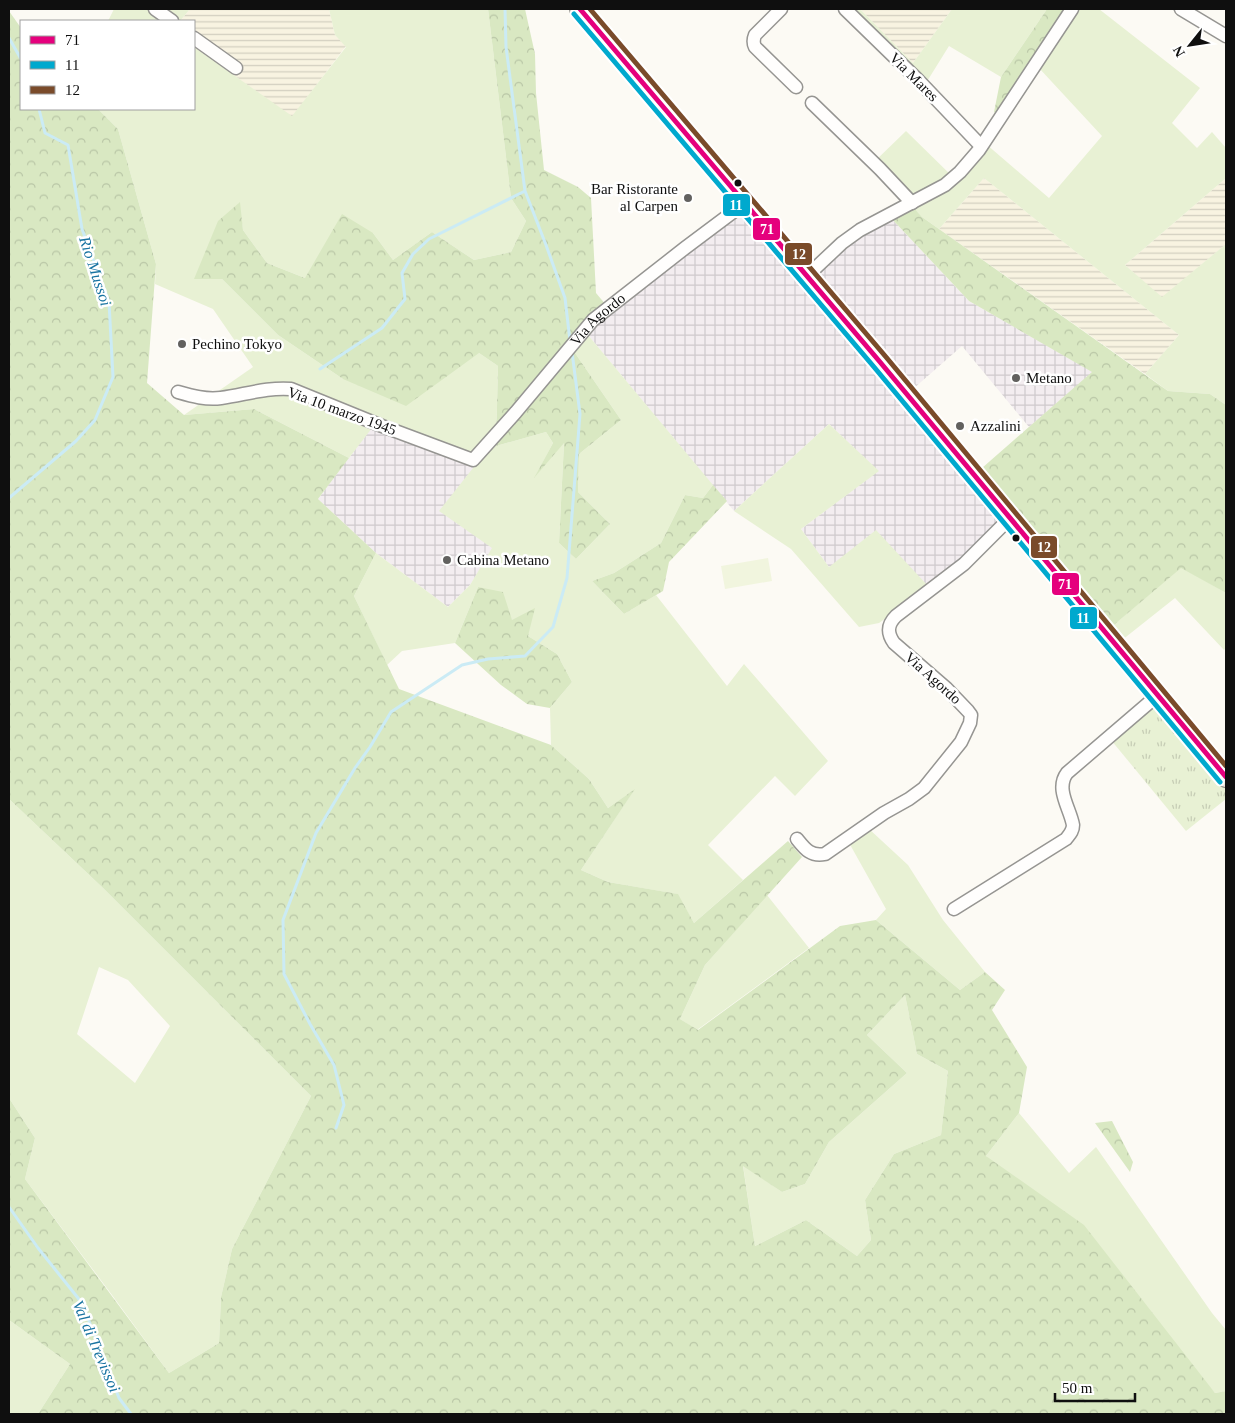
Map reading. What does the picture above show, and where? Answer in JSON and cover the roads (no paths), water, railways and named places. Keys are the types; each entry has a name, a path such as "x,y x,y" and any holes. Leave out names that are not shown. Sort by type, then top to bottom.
{"main road":[{"path":"580,9 807,276 1226,777"}],"street":[{"path":"155,9 171,20"},
{"path":"781,9 754,38 754,44 796,87"},
{"name":"Via Mares","path":"845,9 918,80 981,146"},
{"path":"807,276 842,243 860,230 945,185 960,172 981,146 1072,9"},
{"path":"1181,9 1226,36"},
{"path":"195,39 236,68"},
{"path":"812,103 912,203"},
{"name":"Via Agordo","path":"473,460 593,320 745,203"},
{"name":"Via 10 marzo 1945","path":"178,392 195,397 211,398 291,389 473,460"},
{"name":"Via Agordo","path":"797,839 805,850 810,853 815,855 825,854 884,813 916,794 930,782 961,742 970,723 971,715 946,688 894,643 888,628 896,616 964,564 1010,518"},
{"path":"954,908 1070,835 1073,826 1062,787 1064,777 1158,696"}],"waterway":[{"path":"505,9 506,47 525,191 565,298 570,341"},
{"name":"Rio Mussoi","path":"9,38 20,57"},
{"name":"Rio Mussoi","path":"9,498 76,441 95,420 113,377 109,302 82,229 68,145 45,133 39,110"},
{"path":"320,369 382,328 405,299 402,273 413,254 429,239 525,191"},
{"path":"336,1128 344,1105 334,1065 284,974 283,920 316,833 391,712 462,665 488,659 525,656 553,627 567,578 580,414 572,352"},
{"name":"Val di Trevissoi","path":"9,1207 38,1248 82,1303 119,1398 131,1414"}],"place":[{"name":"Bar Ristorante al Carpen","path":"688,198"},
{"name":"Pechino Tokyo","path":"182,344"},
{"name":"Metano","path":"1016,378"},
{"name":"Azzalini","path":"960,426"},
{"name":"Cabina Metano","path":"447,560"}]}
